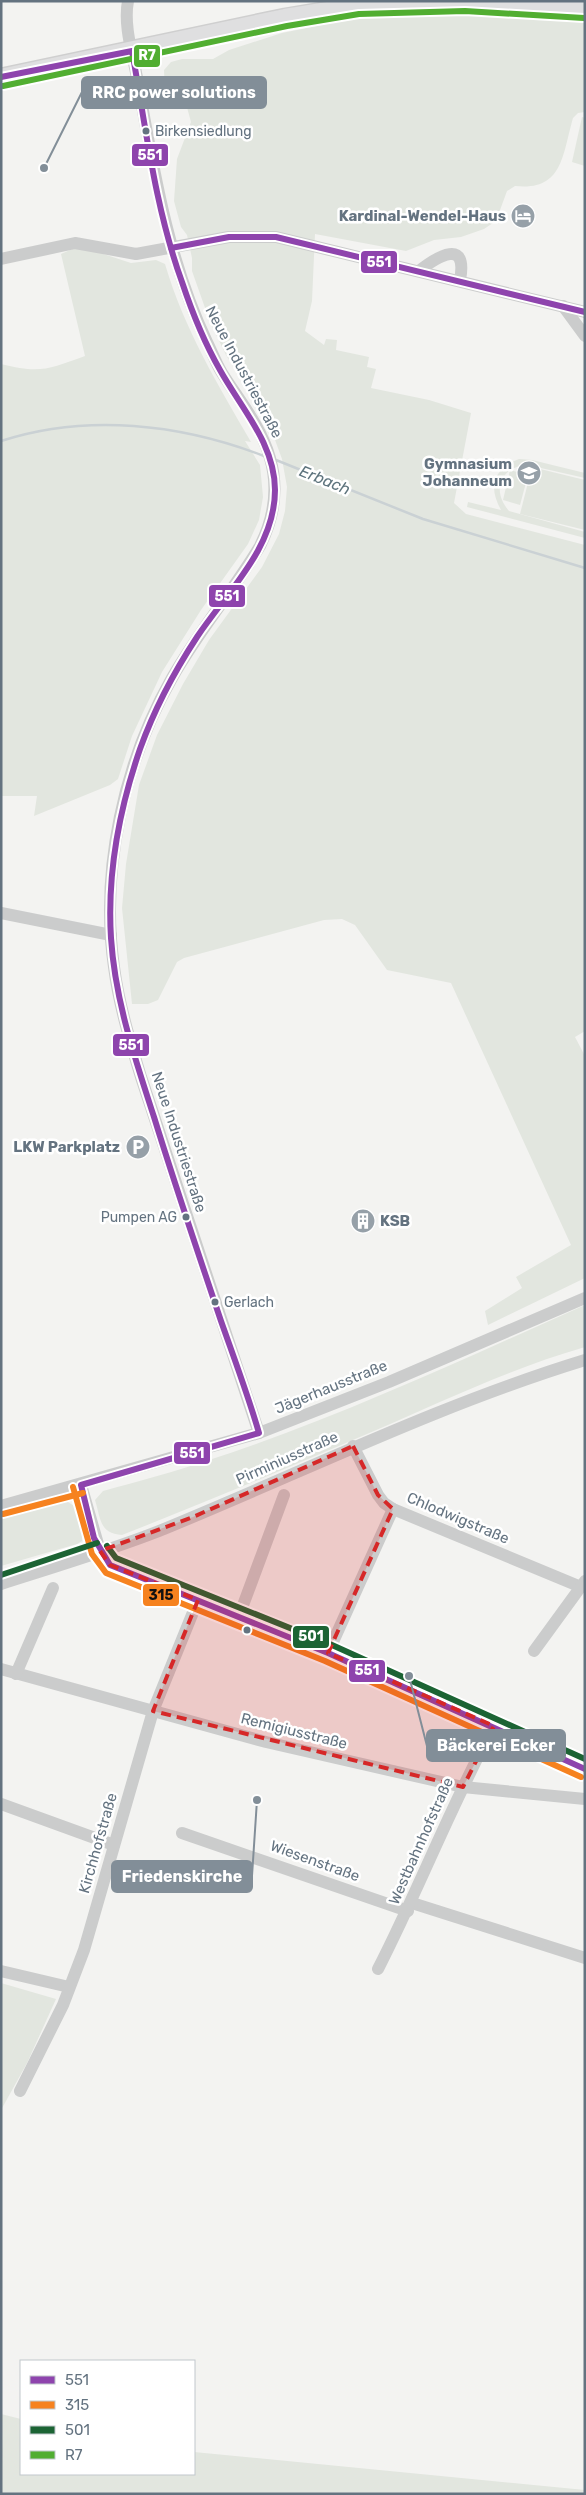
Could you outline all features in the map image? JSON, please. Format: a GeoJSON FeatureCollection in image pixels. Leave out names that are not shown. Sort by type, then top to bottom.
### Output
{"type":"FeatureCollection","features":[{"type":"Feature","properties":{"kind":"main road"},"geometry":{"type":"LineString","coordinates":[[1,77],[132,51],[294,15],[358,5],[431,1],[554,4],[585,9]]}},
{"type":"Feature","properties":{"kind":"street","name":"Neue Industriestraße"},"geometry":{"type":"LineString","coordinates":[[124,2],[161,209],[171,248],[191,309],[221,370],[252,418],[266,446],[272,469],[275,502],[268,531],[252,560],[197,637],[171,679],[153,715],[140,748],[128,784],[117,838],[110,910],[111,935],[120,1004],[141,1077],[259,1433]]}},
{"type":"Feature","properties":{"kind":"street"},"geometry":{"type":"LineString","coordinates":[[1,259],[75,243],[136,254],[229,237],[276,237],[460,280],[585,312]]}},
{"type":"Feature","properties":{"kind":"street"},"geometry":{"type":"LineString","coordinates":[[419,271],[448,253],[456,255],[460,260],[463,267],[460,280]]}},
{"type":"Feature","properties":{"kind":"street"},"geometry":{"type":"LineString","coordinates":[[563,306],[585,336]]}},
{"type":"Feature","properties":{"kind":"street"},"geometry":{"type":"LineString","coordinates":[[1,913],[111,935]]}},
{"type":"Feature","properties":{"kind":"street","name":"Jägerhausstraße"},"geometry":{"type":"LineString","coordinates":[[1,1506],[81,1485],[259,1433],[389,1382],[585,1298]]}},
{"type":"Feature","properties":{"kind":"street","name":"Pirminiusstraße"},"geometry":{"type":"LineString","coordinates":[[1,1584],[157,1532],[264,1488],[353,1446],[442,1410],[585,1360]]}},
{"type":"Feature","properties":{"kind":"street","name":"Chlodwigstraße"},"geometry":{"type":"LineString","coordinates":[[353,1446],[378,1495],[384,1503],[393,1509],[583,1584]]}},
{"type":"Feature","properties":{"kind":"street"},"geometry":{"type":"LineString","coordinates":[[81,1485],[100,1552],[110,1565],[328,1653],[494,1726],[585,1769]]}},
{"type":"Feature","properties":{"kind":"street"},"geometry":{"type":"LineString","coordinates":[[239,1616],[284,1495]]}},
{"type":"Feature","properties":{"kind":"street"},"geometry":{"type":"LineString","coordinates":[[328,1653],[393,1509]]}},
{"type":"Feature","properties":{"kind":"street"},"geometry":{"type":"LineString","coordinates":[[534,1652],[583,1584]]}},
{"type":"Feature","properties":{"kind":"street"},"geometry":{"type":"LineString","coordinates":[[16,1674],[53,1588]]}},
{"type":"Feature","properties":{"kind":"street","name":"Kirchhofstraße"},"geometry":{"type":"LineString","coordinates":[[20,2091],[63,2005],[84,1950],[153,1711],[198,1600]]}},
{"type":"Feature","properties":{"kind":"street","name":"Remigiusstraße"},"geometry":{"type":"LineString","coordinates":[[1,1669],[266,1742],[463,1787],[585,1799]]}},
{"type":"Feature","properties":{"kind":"street","name":"Westbahnhofstraße"},"geometry":{"type":"LineString","coordinates":[[378,1969],[410,1907],[463,1787],[494,1726]]}},
{"type":"Feature","properties":{"kind":"street"},"geometry":{"type":"LineString","coordinates":[[1,1804],[114,1845]]}},
{"type":"Feature","properties":{"kind":"street","name":"Wiesenstraße"},"geometry":{"type":"LineString","coordinates":[[182,1833],[410,1907],[585,1958]]}},
{"type":"Feature","properties":{"kind":"street"},"geometry":{"type":"LineString","coordinates":[[1,1972],[69,1988]]}},
{"type":"Feature","properties":{"kind":"highlighted area"},"geometry":{"type":"Polygon","coordinates":[[[353,1446],[378,1495],[393,1509],[328,1653],[494,1726],[463,1787],[153,1711],[198,1600],[110,1565],[100,1551],[193,1517],[353,1446]]]}},
{"type":"Feature","properties":{"kind":"shaded area"},"geometry":{"type":"Polygon","coordinates":[[[431,13],[514,16],[585,23],[585,112],[578,113],[573,118],[562,158],[552,177],[543,183],[531,186],[515,186],[507,191],[496,221],[484,229],[461,237],[434,240],[406,251],[315,234],[312,301],[305,331],[324,345],[326,339],[337,340],[336,350],[369,357],[367,367],[376,369],[371,388],[429,400],[471,413],[454,503],[466,514],[585,545],[585,1031],[575,1037],[585,1056],[585,1278],[488,1325],[485,1311],[522,1288],[516,1277],[571,1245],[451,983],[387,970],[355,925],[342,919],[324,920],[184,958],[177,962],[158,1000],[148,1004],[132,1004],[122,908],[126,864],[139,785],[157,735],[183,684],[209,640],[262,567],[279,534],[285,511],[287,487],[282,459],[271,429],[226,355],[210,322],[192,271],[192,258],[187,235],[181,227],[174,201],[177,159],[191,122],[185,100],[179,94],[165,93],[164,70],[171,62],[182,59],[213,59],[229,50],[282,33],[351,19],[431,13]]]}},
{"type":"Feature","properties":{"kind":"shaded area"},"geometry":{"type":"Polygon","coordinates":[[[582,117],[585,118],[585,166],[572,162],[582,117]]]}},
{"type":"Feature","properties":{"kind":"shaded area"},"geometry":{"type":"Polygon","coordinates":[[[79,246],[131,263],[156,260],[165,264],[192,334],[214,378],[251,442],[245,441],[260,465],[263,497],[259,520],[248,544],[201,610],[162,672],[132,736],[118,779],[110,785],[34,816],[37,796],[1,796],[1,364],[26,369],[44,369],[85,356],[61,254],[79,246]]]}},
{"type":"Feature","properties":{"kind":"shaded area"},"geometry":{"type":"Polygon","coordinates":[[[519,459],[532,460],[585,473],[585,478],[532,466],[521,465],[510,470],[500,485],[502,501],[509,511],[585,532],[585,538],[467,507],[468,502],[501,510],[495,494],[495,480],[503,468],[519,459]]]}},
{"type":"Feature","properties":{"kind":"shaded area"},"geometry":{"type":"Polygon","coordinates":[[[532,467],[585,480],[585,530],[520,514],[532,467]]]}},
{"type":"Feature","properties":{"kind":"shaded area"},"geometry":{"type":"Polygon","coordinates":[[[510,470],[528,475],[520,505],[503,500],[510,470]]]}},
{"type":"Feature","properties":{"kind":"shaded area"},"geometry":{"type":"Polygon","coordinates":[[[585,1305],[585,1347],[504,1375],[280,1471],[122,1535],[114,1534],[102,1524],[95,1500],[103,1491],[196,1464],[305,1426],[446,1367],[585,1305]]]}},
{"type":"Feature","properties":{"kind":"shaded area"},"geometry":{"type":"Polygon","coordinates":[[[59,1502],[68,1502],[74,1506],[82,1534],[82,1541],[1,1566],[1,1518],[59,1502]]]}},
{"type":"Feature","properties":{"kind":"shaded area"},"geometry":{"type":"Polygon","coordinates":[[[1,1983],[56,1999],[27,2063],[1,2110],[1,1983]]]}},
{"type":"Feature","properties":{"kind":"shaded area"},"geometry":{"type":"Polygon","coordinates":[[[1,2414],[20,2419],[20,2475],[195,2475],[195,2452],[585,2490],[585,2494],[1,2494],[1,2414]]]}},
{"type":"Feature","properties":{"kind":"waterway","name":"Erbach"},"geometry":{"type":"LineString","coordinates":[[1,441],[34,432],[67,427],[100,425],[134,426],[200,436],[264,456]]}},
{"type":"Feature","properties":{"kind":"waterway","name":"Erbach"},"geometry":{"type":"LineString","coordinates":[[276,460],[423,519],[585,568]]}},
{"type":"Feature","properties":{"kind":"transit line","name":"R7"},"geometry":{"type":"LineString","coordinates":[[3,86],[287,26],[359,14],[465,11],[584,18]]}},
{"type":"Feature","properties":{"kind":"transit line","name":"551"},"geometry":{"type":"LineString","coordinates":[[1,77],[132,51],[152,168],[173,254],[190,304],[209,349],[263,442],[269,457],[275,490],[273,511],[267,531],[258,550],[235,586],[189,650],[165,692],[140,749],[126,795],[116,842],[110,914],[113,961],[121,1007],[133,1051],[259,1433],[81,1485],[94,1538],[110,1565],[328,1653],[585,1769]]}},
{"type":"Feature","properties":{"kind":"transit line","name":"551"},"geometry":{"type":"LineString","coordinates":[[171,248],[229,237],[276,237],[585,312]]}},
{"type":"Feature","properties":{"kind":"transit line","name":"315"},"geometry":{"type":"LineString","coordinates":[[73,1487],[92,1554],[106,1573],[325,1661],[581,1777]]}},
{"type":"Feature","properties":{"kind":"transit line","name":"315"},"geometry":{"type":"LineString","coordinates":[[3,1514],[83,1493]]}},
{"type":"Feature","properties":{"kind":"transit line","name":"501"},"geometry":{"type":"LineString","coordinates":[[1,1575],[97,1543]]}},
{"type":"Feature","properties":{"kind":"transit line","name":"501"},"geometry":{"type":"LineString","coordinates":[[107,1546],[116,1558],[332,1645],[585,1759]]}},
{"type":"Feature","properties":{"kind":"place","name":"Birkensiedlung"},"geometry":{"type":"Point","coordinates":[146,131]}},
{"type":"Feature","properties":{"kind":"place","name":"RRC power solutions"},"geometry":{"type":"Point","coordinates":[44,168]}},
{"type":"Feature","properties":{"kind":"place","name":"Kardinal-Wendel-Haus"},"geometry":{"type":"Point","coordinates":[523,216]}},
{"type":"Feature","properties":{"kind":"place","name":"Gymnasium Johanneum"},"geometry":{"type":"Point","coordinates":[529,473]}},
{"type":"Feature","properties":{"kind":"place","name":"LKW Parkplatz"},"geometry":{"type":"Point","coordinates":[138,1147]}},
{"type":"Feature","properties":{"kind":"place","name":"Pumpen AG"},"geometry":{"type":"Point","coordinates":[186,1217]}},
{"type":"Feature","properties":{"kind":"place","name":"KSB"},"geometry":{"type":"Point","coordinates":[363,1221]}},
{"type":"Feature","properties":{"kind":"place","name":"Gerlach"},"geometry":{"type":"Point","coordinates":[215,1302]}},
{"type":"Feature","properties":{"kind":"place","name":"Bäckerei Ecker"},"geometry":{"type":"Point","coordinates":[409,1676]}},
{"type":"Feature","properties":{"kind":"place","name":"Friedenskirche"},"geometry":{"type":"Point","coordinates":[257,1800]}}]}
